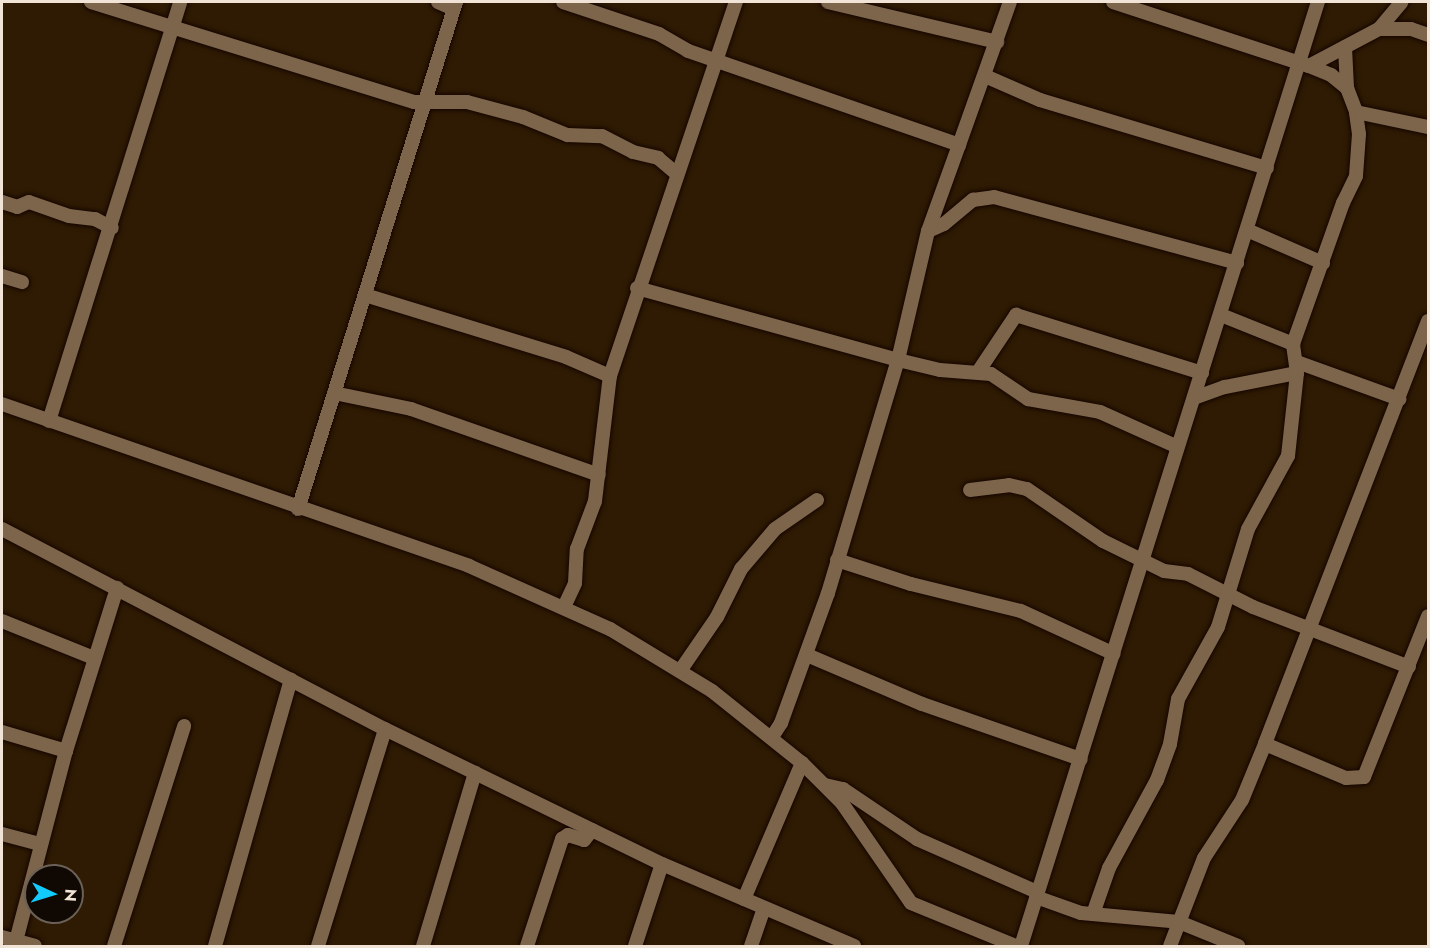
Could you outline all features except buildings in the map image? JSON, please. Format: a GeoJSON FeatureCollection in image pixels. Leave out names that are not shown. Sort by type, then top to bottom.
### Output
{"type":"FeatureCollection","features":[{"type":"Feature","properties":{"kind":"street"},"geometry":{"type":"LineString","coordinates":[[91,2],[343,83],[425,104],[467,102],[523,117],[567,135],[602,136],[633,152],[658,158],[677,174]]}},
{"type":"Feature","properties":{"kind":"street"},"geometry":{"type":"LineString","coordinates":[[50,421],[112,228],[180,2]]}},
{"type":"Feature","properties":{"kind":"street"},"geometry":{"type":"LineString","coordinates":[[298,509],[455,5],[438,2]]}},
{"type":"Feature","properties":{"kind":"street"},"geometry":{"type":"LineString","coordinates":[[563,2],[651,31],[680,48],[959,145]]}},
{"type":"Feature","properties":{"kind":"street"},"geometry":{"type":"LineString","coordinates":[[564,607],[574,583],[577,549],[595,501],[610,376],[737,2]]}},
{"type":"Feature","properties":{"kind":"street"},"geometry":{"type":"LineString","coordinates":[[828,2],[997,42]]}},
{"type":"Feature","properties":{"kind":"street"},"geometry":{"type":"LineString","coordinates":[[772,737],[781,723],[807,655],[898,360],[928,231],[1010,2]]}},
{"type":"Feature","properties":{"kind":"street"},"geometry":{"type":"LineString","coordinates":[[1113,2],[1304,65],[1331,75],[1347,88]]}},
{"type":"Feature","properties":{"kind":"street"},"geometry":{"type":"LineString","coordinates":[[1021,946],[1247,230],[1304,65],[1318,2]]}},
{"type":"Feature","properties":{"kind":"street"},"geometry":{"type":"LineString","coordinates":[[1304,65],[1379,29],[1401,2]]}},
{"type":"Feature","properties":{"kind":"street"},"geometry":{"type":"LineString","coordinates":[[1401,2],[1411,29]]}},
{"type":"Feature","properties":{"kind":"street"},"geometry":{"type":"LineString","coordinates":[[1379,29],[1411,29],[1428,35]]}},
{"type":"Feature","properties":{"kind":"street"},"geometry":{"type":"LineString","coordinates":[[1093,914],[1109,868],[1157,780],[1170,744],[1178,699],[1218,627],[1248,529],[1288,456],[1297,367],[1293,345],[1356,176],[1359,134],[1356,112],[1347,88],[1345,47]]}},
{"type":"Feature","properties":{"kind":"street"},"geometry":{"type":"LineString","coordinates":[[985,76],[1050,103],[1267,168]]}},
{"type":"Feature","properties":{"kind":"street"},"geometry":{"type":"LineString","coordinates":[[1356,112],[1428,128]]}},
{"type":"Feature","properties":{"kind":"street"},"geometry":{"type":"LineString","coordinates":[[928,231],[944,224],[973,200],[994,197],[1237,263]]}},
{"type":"Feature","properties":{"kind":"street"},"geometry":{"type":"LineString","coordinates":[[2,202],[17,207],[29,202],[69,216],[95,219],[112,228]]}},
{"type":"Feature","properties":{"kind":"street"},"geometry":{"type":"LineString","coordinates":[[1247,230],[1323,263]]}},
{"type":"Feature","properties":{"kind":"street"},"geometry":{"type":"LineString","coordinates":[[2,276],[22,282]]}},
{"type":"Feature","properties":{"kind":"street"},"geometry":{"type":"LineString","coordinates":[[638,288],[898,360],[940,370],[978,372],[998,376],[1038,403],[1100,411],[1178,447]]}},
{"type":"Feature","properties":{"kind":"street"},"geometry":{"type":"LineString","coordinates":[[365,295],[566,357],[610,376]]}},
{"type":"Feature","properties":{"kind":"street"},"geometry":{"type":"LineString","coordinates":[[978,372],[1016,315],[1202,373]]}},
{"type":"Feature","properties":{"kind":"street"},"geometry":{"type":"LineString","coordinates":[[1221,315],[1293,345]]}},
{"type":"Feature","properties":{"kind":"street"},"geometry":{"type":"LineString","coordinates":[[1170,946],[1204,858],[1242,800],[1311,629],[1428,321]]}},
{"type":"Feature","properties":{"kind":"street"},"geometry":{"type":"LineString","coordinates":[[1194,398],[1224,387],[1297,367],[1399,399]]}},
{"type":"Feature","properties":{"kind":"street"},"geometry":{"type":"LineString","coordinates":[[334,393],[411,409],[599,475]]}},
{"type":"Feature","properties":{"kind":"street"},"geometry":{"type":"LineString","coordinates":[[2,404],[298,509],[469,566],[564,607],[680,671],[772,737],[825,785],[911,903],[1016,946]]}},
{"type":"Feature","properties":{"kind":"street"},"geometry":{"type":"LineString","coordinates":[[970,490],[1008,485],[1027,489],[1103,542],[1143,559],[1164,571],[1188,574],[1228,595],[1409,668]]}},
{"type":"Feature","properties":{"kind":"street"},"geometry":{"type":"LineString","coordinates":[[680,671],[717,617],[741,569],[775,529],[817,500]]}},
{"type":"Feature","properties":{"kind":"street"},"geometry":{"type":"LineString","coordinates":[[2,529],[385,729],[662,864],[851,946]]}},
{"type":"Feature","properties":{"kind":"street"},"geometry":{"type":"LineString","coordinates":[[837,560],[911,584],[1021,611],[1114,654]]}},
{"type":"Feature","properties":{"kind":"street"},"geometry":{"type":"LineString","coordinates":[[16,941],[66,751],[117,588]]}},
{"type":"Feature","properties":{"kind":"street"},"geometry":{"type":"LineString","coordinates":[[1265,744],[1346,778],[1364,777],[1428,616]]}},
{"type":"Feature","properties":{"kind":"street"},"geometry":{"type":"LineString","coordinates":[[2,621],[94,658]]}},
{"type":"Feature","properties":{"kind":"street"},"geometry":{"type":"LineString","coordinates":[[807,655],[922,704],[1081,759]]}},
{"type":"Feature","properties":{"kind":"street"},"geometry":{"type":"LineString","coordinates":[[215,946],[291,680]]}},
{"type":"Feature","properties":{"kind":"street"},"geometry":{"type":"LineString","coordinates":[[114,946],[184,726]]}},
{"type":"Feature","properties":{"kind":"street"},"geometry":{"type":"LineString","coordinates":[[318,946],[385,729]]}},
{"type":"Feature","properties":{"kind":"street"},"geometry":{"type":"LineString","coordinates":[[2,732],[66,751]]}},
{"type":"Feature","properties":{"kind":"street"},"geometry":{"type":"LineString","coordinates":[[744,899],[802,763]]}},
{"type":"Feature","properties":{"kind":"street"},"geometry":{"type":"LineString","coordinates":[[423,946],[475,773]]}},
{"type":"Feature","properties":{"kind":"street"},"geometry":{"type":"LineString","coordinates":[[825,785],[843,789],[917,839],[1072,911],[1179,922],[1238,946]]}},
{"type":"Feature","properties":{"kind":"street"},"geometry":{"type":"LineString","coordinates":[[527,946],[562,839],[568,835],[584,840],[592,830]]}},
{"type":"Feature","properties":{"kind":"street"},"geometry":{"type":"LineString","coordinates":[[2,834],[40,844]]}},
{"type":"Feature","properties":{"kind":"street"},"geometry":{"type":"LineString","coordinates":[[635,946],[662,864]]}},
{"type":"Feature","properties":{"kind":"street"},"geometry":{"type":"LineString","coordinates":[[751,946],[764,908]]}},
{"type":"Feature","properties":{"kind":"street"},"geometry":{"type":"LineString","coordinates":[[2,937],[35,946]]}}]}
